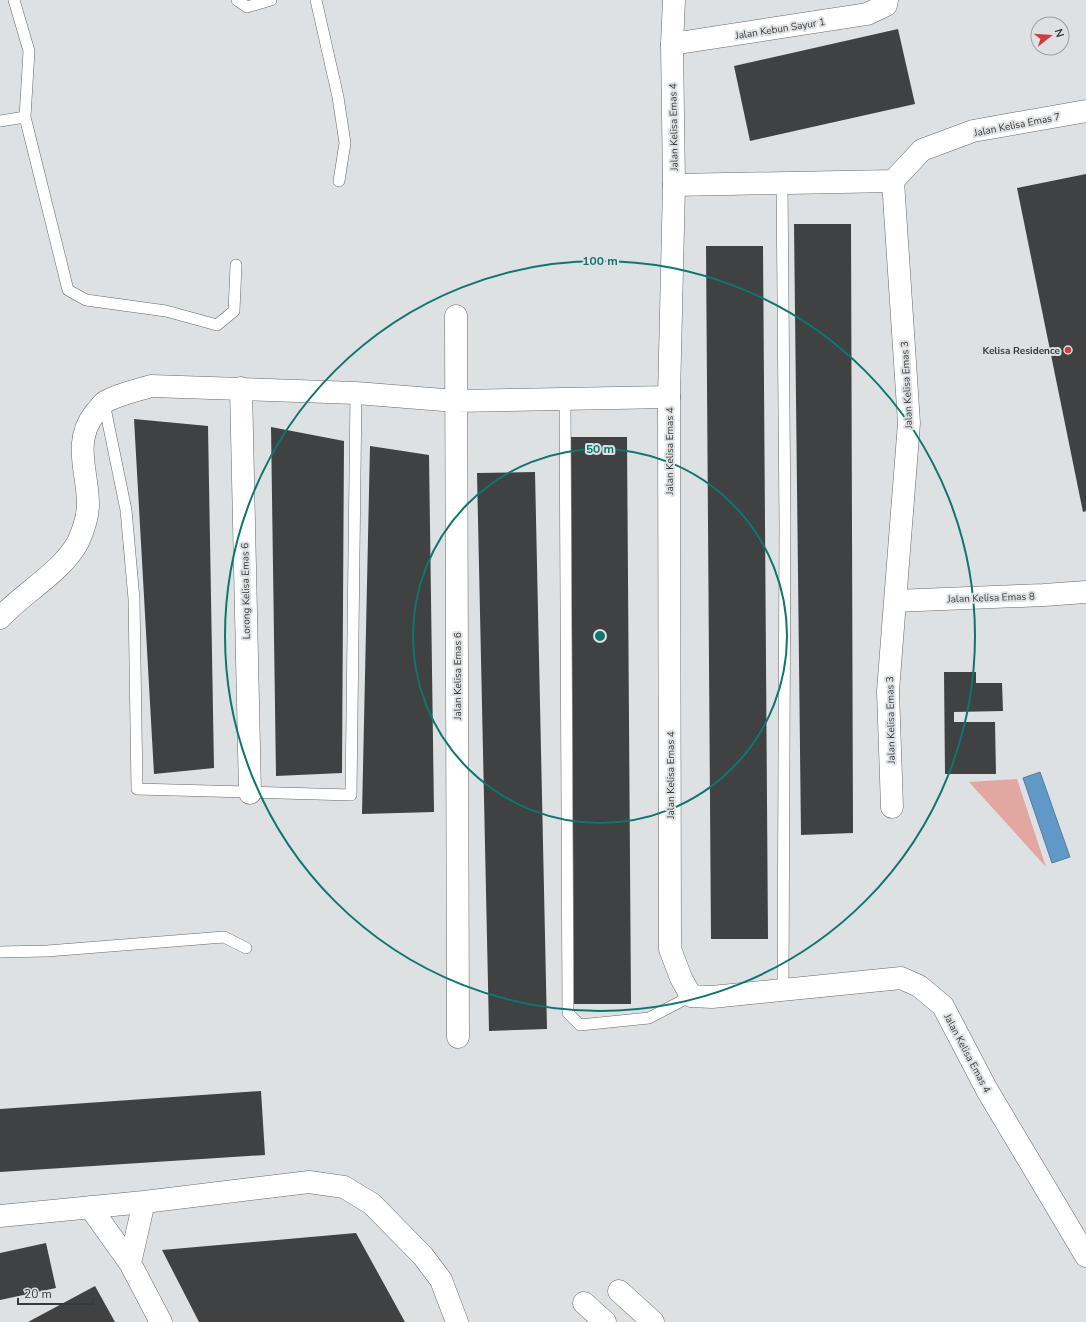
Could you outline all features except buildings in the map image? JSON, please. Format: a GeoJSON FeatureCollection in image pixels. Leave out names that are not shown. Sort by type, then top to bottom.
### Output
{"type":"FeatureCollection","features":[{"type":"Feature","properties":{"kind":"street","name":"Jalan Kelisa Emas 4"},"geometry":{"type":"LineString","coordinates":[[674,0],[672,44],[674,185],[670,397],[670,949],[681,978],[691,996],[712,997],[901,978],[919,986],[943,1006],[987,1090],[1086,1256]]}},
{"type":"Feature","properties":{"kind":"street","name":"Jalan Kebun Sayur 1"},"geometry":{"type":"LineString","coordinates":[[672,44],[867,14],[888,2]]}},
{"type":"Feature","properties":{"kind":"street","name":"Jalan Kelisa Emas 7"},"geometry":{"type":"LineString","coordinates":[[893,181],[922,150],[973,131],[1086,111]]}},
{"type":"Feature","properties":{"kind":"street"},"geometry":{"type":"LineString","coordinates":[[674,185],[893,181]]}},
{"type":"Feature","properties":{"kind":"street","name":"Jalan Kelisa Emas 3"},"geometry":{"type":"LineString","coordinates":[[892,807],[888,691],[909,423],[893,181]]}},
{"type":"Feature","properties":{"kind":"street","name":"Jalan Kelisa Emas 6"},"geometry":{"type":"LineString","coordinates":[[456,316],[458,1037]]}},
{"type":"Feature","properties":{"kind":"street"},"geometry":{"type":"LineString","coordinates":[[0,618],[67,558],[77,543],[85,524],[88,504],[83,457],[84,436],[88,422],[104,403],[119,395],[151,386],[356,393],[456,402],[670,397]]}},
{"type":"Feature","properties":{"kind":"street","name":"Lorong Kelisa Emas 6"},"geometry":{"type":"LineString","coordinates":[[241,388],[250,793]]}},
{"type":"Feature","properties":{"kind":"street","name":"Jalan Kelisa Emas 8"},"geometry":{"type":"LineString","coordinates":[[895,601],[1086,592]]}},
{"type":"Feature","properties":{"kind":"street"},"geometry":{"type":"LineString","coordinates":[[0,1216],[144,1202],[309,1182],[344,1187],[372,1204],[423,1256],[441,1280],[457,1322]]}},
{"type":"Feature","properties":{"kind":"street"},"geometry":{"type":"LineString","coordinates":[[130,1263],[144,1202]]}},
{"type":"Feature","properties":{"kind":"street"},"geometry":{"type":"LineString","coordinates":[[90,1207],[130,1263],[161,1322]]}},
{"type":"Feature","properties":{"kind":"street"},"geometry":{"type":"LineString","coordinates":[[619,1291],[653,1322]]}},
{"type":"Feature","properties":{"kind":"street"},"geometry":{"type":"LineString","coordinates":[[584,1303],[605,1322]]}},
{"type":"Feature","properties":{"kind":"lane"},"geometry":{"type":"LineString","coordinates":[[14,0],[29,51],[25,117],[68,290],[86,300],[166,311],[217,325],[234,311],[236,265]]}},
{"type":"Feature","properties":{"kind":"lane"},"geometry":{"type":"LineString","coordinates":[[237,0],[247,7],[271,0]]}},
{"type":"Feature","properties":{"kind":"lane"},"geometry":{"type":"LineString","coordinates":[[316,0],[338,98],[345,143],[338,181]]}},
{"type":"Feature","properties":{"kind":"lane"},"geometry":{"type":"LineString","coordinates":[[0,121],[25,117]]}},
{"type":"Feature","properties":{"kind":"lane"},"geometry":{"type":"LineString","coordinates":[[782,183],[785,515],[783,990]]}},
{"type":"Feature","properties":{"kind":"lane"},"geometry":{"type":"LineString","coordinates":[[104,403],[126,510],[134,600],[137,789],[351,795],[356,393]]}},
{"type":"Feature","properties":{"kind":"lane"},"geometry":{"type":"LineString","coordinates":[[565,399],[568,1013],[580,1025],[649,1018],[691,996]]}},
{"type":"Feature","properties":{"kind":"lane"},"geometry":{"type":"LineString","coordinates":[[0,952],[47,951],[224,936],[246,948]]}},
{"type":"Feature","properties":{"kind":"shaded area"},"geometry":{"type":"Polygon","coordinates":[[[1017,779],[1046,867],[969,782],[1017,779]]]}},
{"type":"Feature","properties":{"kind":"water"},"geometry":{"type":"Polygon","coordinates":[[[1040,772],[1070,857],[1052,863],[1023,778],[1040,772]]]}},
{"type":"Feature","properties":{"kind":"place","name":"Kelisa Residence"},"geometry":{"type":"Point","coordinates":[1068,350]}}]}
